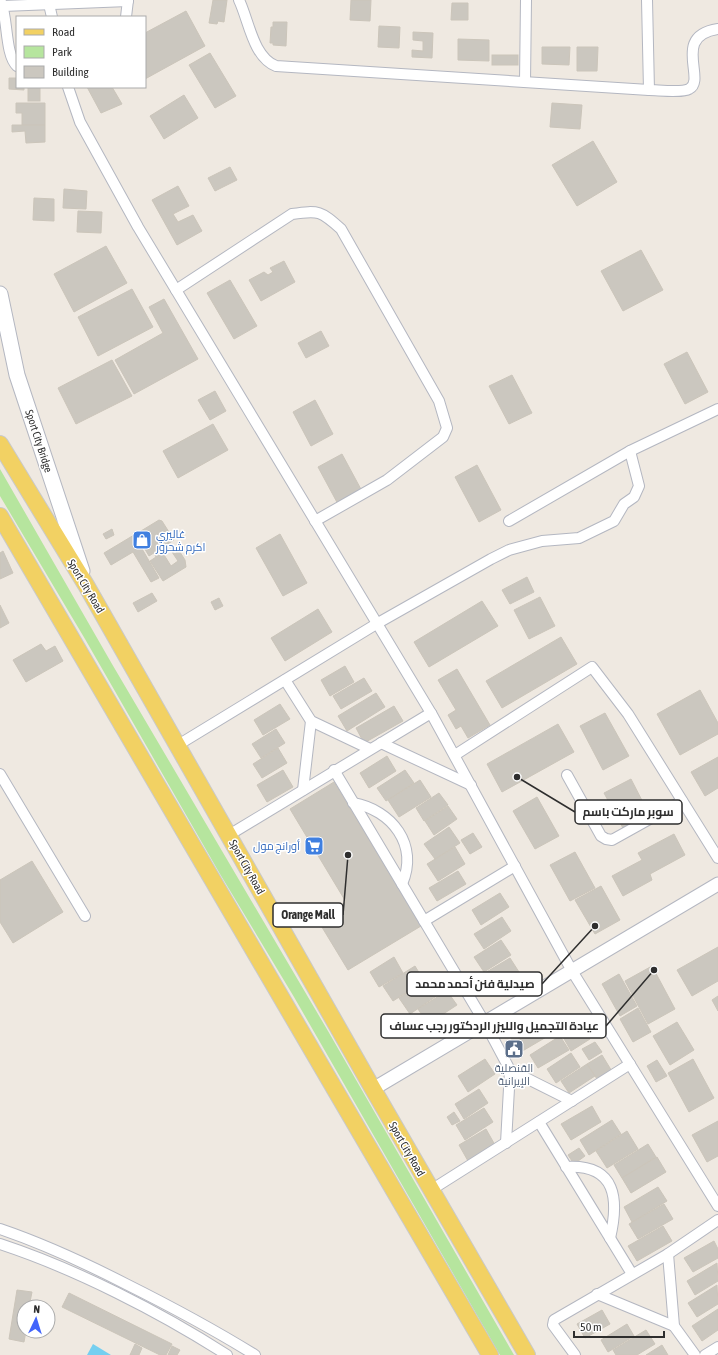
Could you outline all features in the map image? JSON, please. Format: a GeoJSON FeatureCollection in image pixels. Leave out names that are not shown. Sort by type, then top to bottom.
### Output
{"type":"FeatureCollection","features":[{"type":"Feature","properties":{"kind":"main road","name":"Sport City Bridge"},"geometry":{"type":"LineString","coordinates":[[0,294],[17,374],[86,585]]}},
{"type":"Feature","properties":{"kind":"main road","name":"Sport City Road"},"geometry":{"type":"LineString","coordinates":[[0,444],[86,585],[372,1089],[527,1355]]}},
{"type":"Feature","properties":{"kind":"main road"},"geometry":{"type":"LineString","coordinates":[[0,516],[490,1355]]}},
{"type":"Feature","properties":{"kind":"street"},"geometry":{"type":"LineString","coordinates":[[239,0],[261,56],[276,66],[649,90],[685,91],[691,88],[695,82],[692,54],[695,40],[706,32],[718,29]]}},
{"type":"Feature","properties":{"kind":"street"},"geometry":{"type":"LineString","coordinates":[[524,82],[526,0]]}},
{"type":"Feature","properties":{"kind":"street"},"geometry":{"type":"LineString","coordinates":[[647,0],[649,90]]}},
{"type":"Feature","properties":{"kind":"street"},"geometry":{"type":"LineString","coordinates":[[16,64],[11,56],[2,3],[128,1],[126,16]]}},
{"type":"Feature","properties":{"kind":"street"},"geometry":{"type":"LineString","coordinates":[[48,2],[52,16]]}},
{"type":"Feature","properties":{"kind":"street"},"geometry":{"type":"LineString","coordinates":[[68,88],[75,110],[89,139],[176,290],[431,713],[572,971],[630,1064],[714,1193],[718,1206]]}},
{"type":"Feature","properties":{"kind":"street"},"geometry":{"type":"LineString","coordinates":[[176,290],[292,214],[308,211],[324,214],[341,229],[439,401],[447,428],[443,437],[387,480],[315,521]]}},
{"type":"Feature","properties":{"kind":"street"},"geometry":{"type":"LineString","coordinates":[[509,520],[630,451],[718,409]]}},
{"type":"Feature","properties":{"kind":"street"},"geometry":{"type":"LineString","coordinates":[[178,745],[378,623],[508,550],[542,541],[579,538],[614,521],[624,504],[634,497],[639,486],[630,451]]}},
{"type":"Feature","properties":{"kind":"street"},"geometry":{"type":"LineString","coordinates":[[455,755],[592,667],[628,714],[718,858]]}},
{"type":"Feature","properties":{"kind":"street"},"geometry":{"type":"LineString","coordinates":[[285,680],[310,721],[370,749]]}},
{"type":"Feature","properties":{"kind":"street"},"geometry":{"type":"LineString","coordinates":[[229,835],[334,770],[431,713]]}},
{"type":"Feature","properties":{"kind":"street"},"geometry":{"type":"LineString","coordinates":[[303,790],[310,721]]}},
{"type":"Feature","properties":{"kind":"street"},"geometry":{"type":"LineString","coordinates":[[382,742],[471,785]]}},
{"type":"Feature","properties":{"kind":"street"},"geometry":{"type":"LineString","coordinates":[[334,770],[485,1023],[510,1070],[506,1143]]}},
{"type":"Feature","properties":{"kind":"street"},"geometry":{"type":"LineString","coordinates":[[0,774],[85,916]]}},
{"type":"Feature","properties":{"kind":"street"},"geometry":{"type":"LineString","coordinates":[[567,775],[601,836],[606,840],[612,840],[682,801]]}},
{"type":"Feature","properties":{"kind":"street"},"geometry":{"type":"LineString","coordinates":[[354,803],[376,810],[386,816],[396,827],[405,845],[406,875],[402,884]]}},
{"type":"Feature","properties":{"kind":"street"},"geometry":{"type":"LineString","coordinates":[[424,921],[515,866]]}},
{"type":"Feature","properties":{"kind":"street"},"geometry":{"type":"LineString","coordinates":[[372,1089],[718,884]]}},
{"type":"Feature","properties":{"kind":"street"},"geometry":{"type":"LineString","coordinates":[[431,1190],[630,1064]]}},
{"type":"Feature","properties":{"kind":"street"},"geometry":{"type":"LineString","coordinates":[[510,1070],[572,1102]]}},
{"type":"Feature","properties":{"kind":"street"},"geometry":{"type":"LineString","coordinates":[[539,1122],[632,1274]]}},
{"type":"Feature","properties":{"kind":"street"},"geometry":{"type":"LineString","coordinates":[[566,1167],[578,1166],[594,1171],[605,1178],[612,1190],[616,1212],[610,1238]]}},
{"type":"Feature","properties":{"kind":"street"},"geometry":{"type":"LineString","coordinates":[[575,1355],[553,1325],[554,1320],[668,1254],[718,1220]]}},
{"type":"Feature","properties":{"kind":"street"},"geometry":{"type":"LineString","coordinates":[[0,1229],[55,1250],[96,1269],[179,1311],[255,1355]]}},
{"type":"Feature","properties":{"kind":"street"},"geometry":{"type":"LineString","coordinates":[[0,1244],[53,1265],[120,1296],[181,1327],[227,1355]]}},
{"type":"Feature","properties":{"kind":"street"},"geometry":{"type":"LineString","coordinates":[[668,1254],[674,1326],[695,1355]]}},
{"type":"Feature","properties":{"kind":"street"},"geometry":{"type":"LineString","coordinates":[[597,1294],[674,1326]]}},
{"type":"Feature","properties":{"kind":"street"},"geometry":{"type":"LineString","coordinates":[[705,1355],[718,1347]]}},
{"type":"Feature","properties":{"kind":"green space"},"geometry":{"type":"Polygon","coordinates":[[[0,469],[112,664],[328,1031],[514,1355],[500,1355],[294,997],[220,874],[85,639],[0,496],[0,469]]]}},
{"type":"Feature","properties":{"kind":"water"},"geometry":{"type":"Polygon","coordinates":[[[93,1344],[111,1355],[87,1355],[93,1344]]]}},
{"type":"Feature","properties":{"kind":"building"},"geometry":{"type":"Polygon","coordinates":[[[213,0],[227,0],[224,22],[218,21],[217,24],[209,23],[213,0]]]}},
{"type":"Feature","properties":{"kind":"building"},"geometry":{"type":"Polygon","coordinates":[[[351,0],[371,0],[370,21],[350,20],[351,0]]]}},
{"type":"Feature","properties":{"kind":"building"},"geometry":{"type":"Polygon","coordinates":[[[452,3],[468,3],[468,20],[451,20],[452,3]]]}},
{"type":"Feature","properties":{"kind":"building"},"geometry":{"type":"Polygon","coordinates":[[[186,11],[205,46],[146,78],[146,32],[186,11]]]}},
{"type":"Feature","properties":{"kind":"building"},"geometry":{"type":"Polygon","coordinates":[[[273,22],[287,22],[286,46],[273,45],[273,43],[270,43],[271,27],[273,27],[273,22]]]}},
{"type":"Feature","properties":{"kind":"building"},"geometry":{"type":"Polygon","coordinates":[[[379,26],[400,27],[399,48],[378,47],[379,26]]]}},
{"type":"Feature","properties":{"kind":"building"},"geometry":{"type":"Polygon","coordinates":[[[413,32],[433,33],[432,58],[412,57],[412,50],[423,51],[423,41],[413,40],[413,32]]]}},
{"type":"Feature","properties":{"kind":"building"},"geometry":{"type":"Polygon","coordinates":[[[458,39],[489,40],[489,61],[458,60],[458,39]]]}},
{"type":"Feature","properties":{"kind":"building"},"geometry":{"type":"Polygon","coordinates":[[[542,47],[570,47],[569,65],[542,64],[542,47]]]}},
{"type":"Feature","properties":{"kind":"building"},"geometry":{"type":"Polygon","coordinates":[[[577,47],[598,47],[597,71],[577,71],[577,47]]]}},
{"type":"Feature","properties":{"kind":"building"},"geometry":{"type":"Polygon","coordinates":[[[210,53],[236,96],[215,108],[189,65],[210,53]]]}},
{"type":"Feature","properties":{"kind":"building"},"geometry":{"type":"Polygon","coordinates":[[[492,55],[518,55],[518,65],[492,65],[492,55]]]}},
{"type":"Feature","properties":{"kind":"building"},"geometry":{"type":"Polygon","coordinates":[[[9,78],[16,78],[16,88],[24,88],[24,90],[9,89],[9,78]]]}},
{"type":"Feature","properties":{"kind":"building"},"geometry":{"type":"Polygon","coordinates":[[[28,88],[40,88],[40,101],[28,101],[28,88]]]}},
{"type":"Feature","properties":{"kind":"building"},"geometry":{"type":"Polygon","coordinates":[[[88,88],[113,88],[122,104],[101,113],[88,88]]]}},
{"type":"Feature","properties":{"kind":"building"},"geometry":{"type":"Polygon","coordinates":[[[184,95],[198,118],[164,139],[150,116],[184,95]]]}},
{"type":"Feature","properties":{"kind":"building"},"geometry":{"type":"Polygon","coordinates":[[[16,103],[45,103],[45,125],[22,125],[22,113],[16,113],[16,103]]]}},
{"type":"Feature","properties":{"kind":"building"},"geometry":{"type":"Polygon","coordinates":[[[552,103],[582,105],[580,129],[550,127],[552,103]]]}},
{"type":"Feature","properties":{"kind":"building"},"geometry":{"type":"Polygon","coordinates":[[[12,125],[45,125],[45,142],[26,143],[25,131],[12,132],[12,125]]]}},
{"type":"Feature","properties":{"kind":"building"},"geometry":{"type":"Polygon","coordinates":[[[593,141],[617,182],[577,206],[552,165],[593,141]]]}},
{"type":"Feature","properties":{"kind":"building"},"geometry":{"type":"Polygon","coordinates":[[[230,167],[237,180],[215,191],[208,178],[230,167]]]}},
{"type":"Feature","properties":{"kind":"building"},"geometry":{"type":"Polygon","coordinates":[[[178,186],[189,206],[173,214],[178,222],[193,215],[202,231],[177,245],[152,200],[178,186]]]}},
{"type":"Feature","properties":{"kind":"building"},"geometry":{"type":"Polygon","coordinates":[[[64,189],[87,191],[86,209],[63,208],[64,189]]]}},
{"type":"Feature","properties":{"kind":"building"},"geometry":{"type":"Polygon","coordinates":[[[34,198],[54,199],[54,221],[33,220],[34,198]]]}},
{"type":"Feature","properties":{"kind":"building"},"geometry":{"type":"Polygon","coordinates":[[[78,211],[102,212],[101,233],[77,232],[78,211]]]}},
{"type":"Feature","properties":{"kind":"building"},"geometry":{"type":"Polygon","coordinates":[[[106,246],[127,283],[74,312],[54,274],[106,246]]]}},
{"type":"Feature","properties":{"kind":"building"},"geometry":{"type":"Polygon","coordinates":[[[641,250],[663,290],[623,311],[601,271],[641,250]]]}},
{"type":"Feature","properties":{"kind":"building"},"geometry":{"type":"Polygon","coordinates":[[[284,261],[295,282],[261,301],[249,280],[264,272],[268,275],[273,272],[270,268],[284,261]]]}},
{"type":"Feature","properties":{"kind":"building"},"geometry":{"type":"Polygon","coordinates":[[[230,280],[257,326],[234,339],[207,293],[230,280]]]}},
{"type":"Feature","properties":{"kind":"building"},"geometry":{"type":"Polygon","coordinates":[[[132,289],[153,327],[98,356],[78,317],[132,289]]]}},
{"type":"Feature","properties":{"kind":"building"},"geometry":{"type":"Polygon","coordinates":[[[164,299],[198,359],[134,394],[115,360],[163,333],[149,307],[164,299]]]}},
{"type":"Feature","properties":{"kind":"building"},"geometry":{"type":"Polygon","coordinates":[[[321,331],[329,346],[306,358],[298,343],[321,331]]]}},
{"type":"Feature","properties":{"kind":"building"},"geometry":{"type":"Polygon","coordinates":[[[687,352],[708,392],[685,404],[664,364],[687,352]]]}},
{"type":"Feature","properties":{"kind":"building"},"geometry":{"type":"Polygon","coordinates":[[[112,360],[132,396],[76,424],[58,388],[112,360]]]}},
{"type":"Feature","properties":{"kind":"building"},"geometry":{"type":"Polygon","coordinates":[[[512,375],[532,413],[509,424],[489,386],[512,375]]]}},
{"type":"Feature","properties":{"kind":"building"},"geometry":{"type":"Polygon","coordinates":[[[215,391],[226,411],[210,420],[198,400],[215,391]]]}},
{"type":"Feature","properties":{"kind":"building"},"geometry":{"type":"Polygon","coordinates":[[[315,400],[333,434],[311,446],[293,412],[315,400]]]}},
{"type":"Feature","properties":{"kind":"building"},"geometry":{"type":"Polygon","coordinates":[[[213,424],[228,450],[178,478],[163,451],[213,424]]]}},
{"type":"Feature","properties":{"kind":"building"},"geometry":{"type":"Polygon","coordinates":[[[342,454],[363,493],[339,506],[318,467],[342,454]]]}},
{"type":"Feature","properties":{"kind":"building"},"geometry":{"type":"Polygon","coordinates":[[[477,465],[501,510],[479,522],[455,477],[477,465]]]}},
{"type":"Feature","properties":{"kind":"building"},"geometry":{"type":"Polygon","coordinates":[[[159,520],[162,521],[174,540],[149,556],[136,534],[159,520]]]}},
{"type":"Feature","properties":{"kind":"building"},"geometry":{"type":"Polygon","coordinates":[[[112,529],[114,535],[106,539],[103,534],[112,529]]]}},
{"type":"Feature","properties":{"kind":"building"},"geometry":{"type":"Polygon","coordinates":[[[280,534],[307,583],[283,596],[256,548],[280,534]]]}},
{"type":"Feature","properties":{"kind":"building"},"geometry":{"type":"Polygon","coordinates":[[[134,535],[159,578],[151,582],[133,552],[111,565],[104,553],[134,535]]]}},
{"type":"Feature","properties":{"kind":"building"},"geometry":{"type":"Polygon","coordinates":[[[178,549],[185,560],[186,567],[163,581],[150,561],[156,557],[155,555],[161,550],[171,566],[178,561],[172,552],[178,549]]]}},
{"type":"Feature","properties":{"kind":"building"},"geometry":{"type":"Polygon","coordinates":[[[3,551],[13,573],[0,579],[0,553],[3,551]]]}},
{"type":"Feature","properties":{"kind":"building"},"geometry":{"type":"Polygon","coordinates":[[[527,577],[534,592],[510,604],[502,590],[527,577]]]}},
{"type":"Feature","properties":{"kind":"building"},"geometry":{"type":"Polygon","coordinates":[[[152,593],[157,601],[138,612],[133,603],[152,593]]]}},
{"type":"Feature","properties":{"kind":"building"},"geometry":{"type":"Polygon","coordinates":[[[540,597],[555,626],[529,639],[514,610],[540,597]]]}},
{"type":"Feature","properties":{"kind":"building"},"geometry":{"type":"Polygon","coordinates":[[[219,598],[223,606],[215,610],[211,602],[219,598]]]}},
{"type":"Feature","properties":{"kind":"building"},"geometry":{"type":"Polygon","coordinates":[[[482,601],[498,626],[429,667],[414,642],[482,601]]]}},
{"type":"Feature","properties":{"kind":"building"},"geometry":{"type":"Polygon","coordinates":[[[0,605],[9,623],[0,628],[0,605]]]}},
{"type":"Feature","properties":{"kind":"building"},"geometry":{"type":"Polygon","coordinates":[[[318,609],[332,632],[285,661],[271,638],[318,609]]]}},
{"type":"Feature","properties":{"kind":"building"},"geometry":{"type":"Polygon","coordinates":[[[561,637],[577,664],[502,708],[486,681],[561,637]]]}},
{"type":"Feature","properties":{"kind":"building"},"geometry":{"type":"Polygon","coordinates":[[[41,644],[46,651],[55,646],[63,661],[26,682],[13,660],[41,644]]]}},
{"type":"Feature","properties":{"kind":"building"},"geometry":{"type":"Polygon","coordinates":[[[345,666],[354,682],[330,696],[321,680],[345,666]]]}},
{"type":"Feature","properties":{"kind":"building"},"geometry":{"type":"Polygon","coordinates":[[[457,669],[490,725],[468,738],[461,726],[456,729],[448,715],[456,710],[438,680],[457,669]]]}},
{"type":"Feature","properties":{"kind":"building"},"geometry":{"type":"Polygon","coordinates":[[[364,678],[372,691],[341,709],[333,696],[364,678]]]}},
{"type":"Feature","properties":{"kind":"building"},"geometry":{"type":"Polygon","coordinates":[[[700,690],[718,723],[718,734],[680,755],[657,714],[700,690]]]}},
{"type":"Feature","properties":{"kind":"building"},"geometry":{"type":"Polygon","coordinates":[[[376,693],[385,707],[347,731],[338,716],[376,693]]]}},
{"type":"Feature","properties":{"kind":"building"},"geometry":{"type":"Polygon","coordinates":[[[280,704],[290,719],[263,735],[254,720],[280,704]]]}},
{"type":"Feature","properties":{"kind":"building"},"geometry":{"type":"Polygon","coordinates":[[[394,706],[403,721],[364,743],[356,728],[394,706]]]}},
{"type":"Feature","properties":{"kind":"building"},"geometry":{"type":"Polygon","coordinates":[[[605,713],[629,756],[603,770],[580,726],[605,713]]]}},
{"type":"Feature","properties":{"kind":"building"},"geometry":{"type":"Polygon","coordinates":[[[558,724],[574,752],[502,792],[487,764],[558,724]]]}},
{"type":"Feature","properties":{"kind":"building"},"geometry":{"type":"Polygon","coordinates":[[[276,729],[285,743],[261,758],[252,744],[276,729]]]}},
{"type":"Feature","properties":{"kind":"building"},"geometry":{"type":"Polygon","coordinates":[[[278,748],[287,763],[262,778],[253,764],[278,748]]]}},
{"type":"Feature","properties":{"kind":"building"},"geometry":{"type":"Polygon","coordinates":[[[387,756],[396,771],[369,788],[360,773],[387,756]]]}},
{"type":"Feature","properties":{"kind":"building"},"geometry":{"type":"Polygon","coordinates":[[[718,757],[718,788],[705,796],[691,772],[718,757]]]}},
{"type":"Feature","properties":{"kind":"building"},"geometry":{"type":"Polygon","coordinates":[[[283,770],[293,787],[267,802],[257,785],[283,770]]]}},
{"type":"Feature","properties":{"kind":"building"},"geometry":{"type":"Polygon","coordinates":[[[405,770],[414,783],[386,801],[377,788],[405,770]]]}},
{"type":"Feature","properties":{"kind":"building"},"geometry":{"type":"Polygon","coordinates":[[[631,779],[650,816],[624,830],[604,793],[631,779]]]}},
{"type":"Feature","properties":{"kind":"building"},"geometry":{"type":"Polygon","coordinates":[[[420,780],[431,797],[399,817],[388,800],[420,780]]]}},
{"type":"Feature","properties":{"kind":"building"},"geometry":{"type":"Polygon","coordinates":[[[334,782],[421,926],[348,970],[317,919],[346,902],[290,809],[334,782]]]}},
{"type":"Feature","properties":{"kind":"building"},"geometry":{"type":"Polygon","coordinates":[[[439,793],[448,805],[424,821],[416,808],[439,793]]]}},
{"type":"Feature","properties":{"kind":"building"},"geometry":{"type":"Polygon","coordinates":[[[537,797],[559,836],[535,849],[513,811],[537,797]]]}},
{"type":"Feature","properties":{"kind":"building"},"geometry":{"type":"Polygon","coordinates":[[[448,806],[457,819],[434,835],[425,821],[448,806]]]}},
{"type":"Feature","properties":{"kind":"building"},"geometry":{"type":"Polygon","coordinates":[[[449,827],[460,843],[435,859],[424,844],[449,827]]]}},
{"type":"Feature","properties":{"kind":"building"},"geometry":{"type":"Polygon","coordinates":[[[473,833],[482,847],[470,854],[461,840],[473,833]]]}},
{"type":"Feature","properties":{"kind":"building"},"geometry":{"type":"Polygon","coordinates":[[[674,834],[685,855],[650,874],[652,880],[623,896],[612,876],[642,860],[638,853],[674,834]]]}},
{"type":"Feature","properties":{"kind":"building"},"geometry":{"type":"Polygon","coordinates":[[[455,847],[465,864],[438,881],[427,864],[455,847]]]}},
{"type":"Feature","properties":{"kind":"building"},"geometry":{"type":"Polygon","coordinates":[[[575,852],[595,888],[570,901],[550,865],[575,852]]]}},
{"type":"Feature","properties":{"kind":"building"},"geometry":{"type":"Polygon","coordinates":[[[32,861],[63,912],[13,943],[0,922],[0,880],[32,861]]]}},
{"type":"Feature","properties":{"kind":"building"},"geometry":{"type":"Polygon","coordinates":[[[458,871],[466,884],[437,901],[429,888],[458,871]]]}},
{"type":"Feature","properties":{"kind":"building"},"geometry":{"type":"Polygon","coordinates":[[[601,886],[620,920],[595,934],[575,900],[601,886]]]}},
{"type":"Feature","properties":{"kind":"building"},"geometry":{"type":"Polygon","coordinates":[[[500,893],[509,907],[481,925],[472,910],[500,893]]]}},
{"type":"Feature","properties":{"kind":"building"},"geometry":{"type":"Polygon","coordinates":[[[502,917],[511,931],[484,949],[474,934],[502,917]]]}},
{"type":"Feature","properties":{"kind":"building"},"geometry":{"type":"Polygon","coordinates":[[[501,940],[511,955],[484,972],[474,957],[501,940]]]}},
{"type":"Feature","properties":{"kind":"building"},"geometry":{"type":"Polygon","coordinates":[[[718,947],[718,981],[692,996],[677,970],[718,947]]]}},
{"type":"Feature","properties":{"kind":"building"},"geometry":{"type":"Polygon","coordinates":[[[394,957],[403,973],[379,987],[370,972],[394,957]]]}},
{"type":"Feature","properties":{"kind":"building"},"geometry":{"type":"Polygon","coordinates":[[[510,958],[519,972],[487,992],[478,977],[510,958]]]}},
{"type":"Feature","properties":{"kind":"building"},"geometry":{"type":"Polygon","coordinates":[[[415,966],[424,981],[393,1001],[383,986],[415,966]]]}},
{"type":"Feature","properties":{"kind":"building"},"geometry":{"type":"Polygon","coordinates":[[[652,966],[675,1009],[648,1024],[625,981],[652,966]]]}},
{"type":"Feature","properties":{"kind":"building"},"geometry":{"type":"Polygon","coordinates":[[[619,974],[637,1006],[620,1016],[602,984],[619,974]]]}},
{"type":"Feature","properties":{"kind":"building"},"geometry":{"type":"Polygon","coordinates":[[[428,979],[438,995],[410,1014],[399,998],[428,979]]]}},
{"type":"Feature","properties":{"kind":"building"},"geometry":{"type":"Polygon","coordinates":[[[447,991],[457,1005],[428,1024],[418,1009],[447,991]]]}},
{"type":"Feature","properties":{"kind":"building"},"geometry":{"type":"Polygon","coordinates":[[[718,996],[718,1011],[712,1000],[718,996]]]}},
{"type":"Feature","properties":{"kind":"building"},"geometry":{"type":"Polygon","coordinates":[[[638,1008],[651,1032],[633,1042],[620,1019],[638,1008]]]}},
{"type":"Feature","properties":{"kind":"building"},"geometry":{"type":"Polygon","coordinates":[[[540,1022],[548,1036],[519,1053],[511,1038],[540,1022]]]}},
{"type":"Feature","properties":{"kind":"building"},"geometry":{"type":"Polygon","coordinates":[[[677,1022],[694,1050],[670,1065],[653,1036],[677,1022]]]}},
{"type":"Feature","properties":{"kind":"building"},"geometry":{"type":"Polygon","coordinates":[[[582,1026],[590,1039],[571,1051],[563,1037],[582,1026]]]}},
{"type":"Feature","properties":{"kind":"building"},"geometry":{"type":"Polygon","coordinates":[[[560,1036],[569,1050],[538,1068],[530,1055],[560,1036]]]}},
{"type":"Feature","properties":{"kind":"building"},"geometry":{"type":"Polygon","coordinates":[[[595,1042],[602,1052],[589,1060],[582,1049],[595,1042]]]}},
{"type":"Feature","properties":{"kind":"building"},"geometry":{"type":"Polygon","coordinates":[[[571,1053],[580,1067],[556,1083],[547,1069],[571,1053]]]}},
{"type":"Feature","properties":{"kind":"building"},"geometry":{"type":"Polygon","coordinates":[[[602,1055],[613,1073],[599,1082],[587,1064],[602,1055]]]}},
{"type":"Feature","properties":{"kind":"building"},"geometry":{"type":"Polygon","coordinates":[[[485,1059],[495,1074],[468,1092],[458,1076],[485,1059]]]}},
{"type":"Feature","properties":{"kind":"building"},"geometry":{"type":"Polygon","coordinates":[[[693,1059],[714,1098],[689,1112],[668,1073],[693,1059]]]}},
{"type":"Feature","properties":{"kind":"building"},"geometry":{"type":"Polygon","coordinates":[[[657,1060],[667,1076],[656,1082],[647,1066],[657,1060]]]}},
{"type":"Feature","properties":{"kind":"building"},"geometry":{"type":"Polygon","coordinates":[[[587,1064],[595,1076],[569,1093],[561,1081],[587,1064]]]}},
{"type":"Feature","properties":{"kind":"building"},"geometry":{"type":"Polygon","coordinates":[[[479,1089],[488,1103],[464,1119],[455,1104],[479,1089]]]}},
{"type":"Feature","properties":{"kind":"building"},"geometry":{"type":"Polygon","coordinates":[[[592,1106],[601,1122],[571,1140],[561,1124],[592,1106]]]}},
{"type":"Feature","properties":{"kind":"building"},"geometry":{"type":"Polygon","coordinates":[[[484,1108],[493,1122],[465,1140],[456,1125],[484,1108]]]}},
{"type":"Feature","properties":{"kind":"building"},"geometry":{"type":"Polygon","coordinates":[[[454,1112],[460,1121],[452,1125],[447,1117],[454,1112]]]}},
{"type":"Feature","properties":{"kind":"building"},"geometry":{"type":"Polygon","coordinates":[[[612,1120],[621,1134],[589,1155],[580,1140],[612,1120]]]}},
{"type":"Feature","properties":{"kind":"building"},"geometry":{"type":"Polygon","coordinates":[[[718,1121],[718,1156],[707,1162],[692,1135],[718,1121]]]}},
{"type":"Feature","properties":{"kind":"building"},"geometry":{"type":"Polygon","coordinates":[[[486,1129],[495,1145],[468,1161],[459,1145],[486,1129]]]}},
{"type":"Feature","properties":{"kind":"building"},"geometry":{"type":"Polygon","coordinates":[[[627,1131],[638,1149],[607,1168],[596,1151],[627,1131]]]}},
{"type":"Feature","properties":{"kind":"building"},"geometry":{"type":"Polygon","coordinates":[[[648,1144],[656,1157],[622,1178],[614,1165],[648,1144]]]}},
{"type":"Feature","properties":{"kind":"building"},"geometry":{"type":"Polygon","coordinates":[[[579,1148],[585,1156],[574,1164],[568,1155],[579,1148]]]}},
{"type":"Feature","properties":{"kind":"building"},"geometry":{"type":"Polygon","coordinates":[[[657,1157],[666,1172],[631,1193],[622,1178],[657,1157]]]}},
{"type":"Feature","properties":{"kind":"building"},"geometry":{"type":"Polygon","coordinates":[[[658,1187],[667,1201],[632,1222],[624,1207],[658,1187]]]}},
{"type":"Feature","properties":{"kind":"building"},"geometry":{"type":"Polygon","coordinates":[[[664,1204],[673,1219],[638,1239],[629,1224],[664,1204]]]}},
{"type":"Feature","properties":{"kind":"building"},"geometry":{"type":"Polygon","coordinates":[[[663,1226],[672,1241],[637,1261],[628,1246],[663,1226]]]}},
{"type":"Feature","properties":{"kind":"building"},"geometry":{"type":"Polygon","coordinates":[[[714,1241],[718,1249],[718,1258],[693,1272],[684,1258],[714,1241]]]}},
{"type":"Feature","properties":{"kind":"building"},"geometry":{"type":"Polygon","coordinates":[[[717,1263],[718,1281],[695,1295],[687,1281],[717,1263]]]}},
{"type":"Feature","properties":{"kind":"building"},"geometry":{"type":"Polygon","coordinates":[[[717,1285],[718,1304],[697,1317],[688,1303],[717,1285]]]}},
{"type":"Feature","properties":{"kind":"building"},"geometry":{"type":"Polygon","coordinates":[[[17,1290],[32,1292],[31,1299],[16,1299],[16,1339],[25,1339],[24,1342],[9,1339],[17,1290]]]}},
{"type":"Feature","properties":{"kind":"building"},"geometry":{"type":"Polygon","coordinates":[[[69,1293],[172,1344],[166,1355],[160,1355],[62,1307],[69,1293]]]}},
{"type":"Feature","properties":{"kind":"building"},"geometry":{"type":"Polygon","coordinates":[[[718,1309],[718,1330],[702,1341],[692,1326],[718,1309]]]}},
{"type":"Feature","properties":{"kind":"building"},"geometry":{"type":"Polygon","coordinates":[[[602,1310],[610,1324],[585,1338],[577,1324],[602,1310]]]}},
{"type":"Feature","properties":{"kind":"building"},"geometry":{"type":"Polygon","coordinates":[[[627,1324],[634,1336],[608,1352],[601,1340],[627,1324]]]}},
{"type":"Feature","properties":{"kind":"building"},"geometry":{"type":"Polygon","coordinates":[[[646,1330],[655,1344],[637,1355],[616,1355],[613,1350],[646,1330]]]}},
{"type":"Feature","properties":{"kind":"building"},"geometry":{"type":"Polygon","coordinates":[[[135,1344],[142,1348],[139,1355],[130,1355],[135,1344]]]}},
{"type":"Feature","properties":{"kind":"building"},"geometry":{"type":"Polygon","coordinates":[[[662,1345],[668,1355],[646,1355],[662,1345]]]}},
{"type":"Feature","properties":{"kind":"building"},"geometry":{"type":"Polygon","coordinates":[[[172,1346],[180,1350],[177,1355],[168,1355],[172,1346]]]}},
{"type":"Feature","properties":{"kind":"place","name":"غاليري اكرم شحرور"},"geometry":{"type":"Point","coordinates":[142,540]}},
{"type":"Feature","properties":{"kind":"place","name":"سوبر ماركت باسم"},"geometry":{"type":"Point","coordinates":[517,777]}},
{"type":"Feature","properties":{"kind":"place","name":"أورانج مول"},"geometry":{"type":"Point","coordinates":[314,846]}},
{"type":"Feature","properties":{"kind":"place","name":"Orange Mall"},"geometry":{"type":"Point","coordinates":[348,855]}},
{"type":"Feature","properties":{"kind":"place","name":"صيدلية فنن أحمد محمد"},"geometry":{"type":"Point","coordinates":[595,926]}},
{"type":"Feature","properties":{"kind":"place","name":"عيادة التجميل والليزر الردكتور رجب عساف"},"geometry":{"type":"Point","coordinates":[654,970]}},
{"type":"Feature","properties":{"kind":"place","name":"القنصلية الإيرانية"},"geometry":{"type":"Point","coordinates":[514,1049]}}]}
